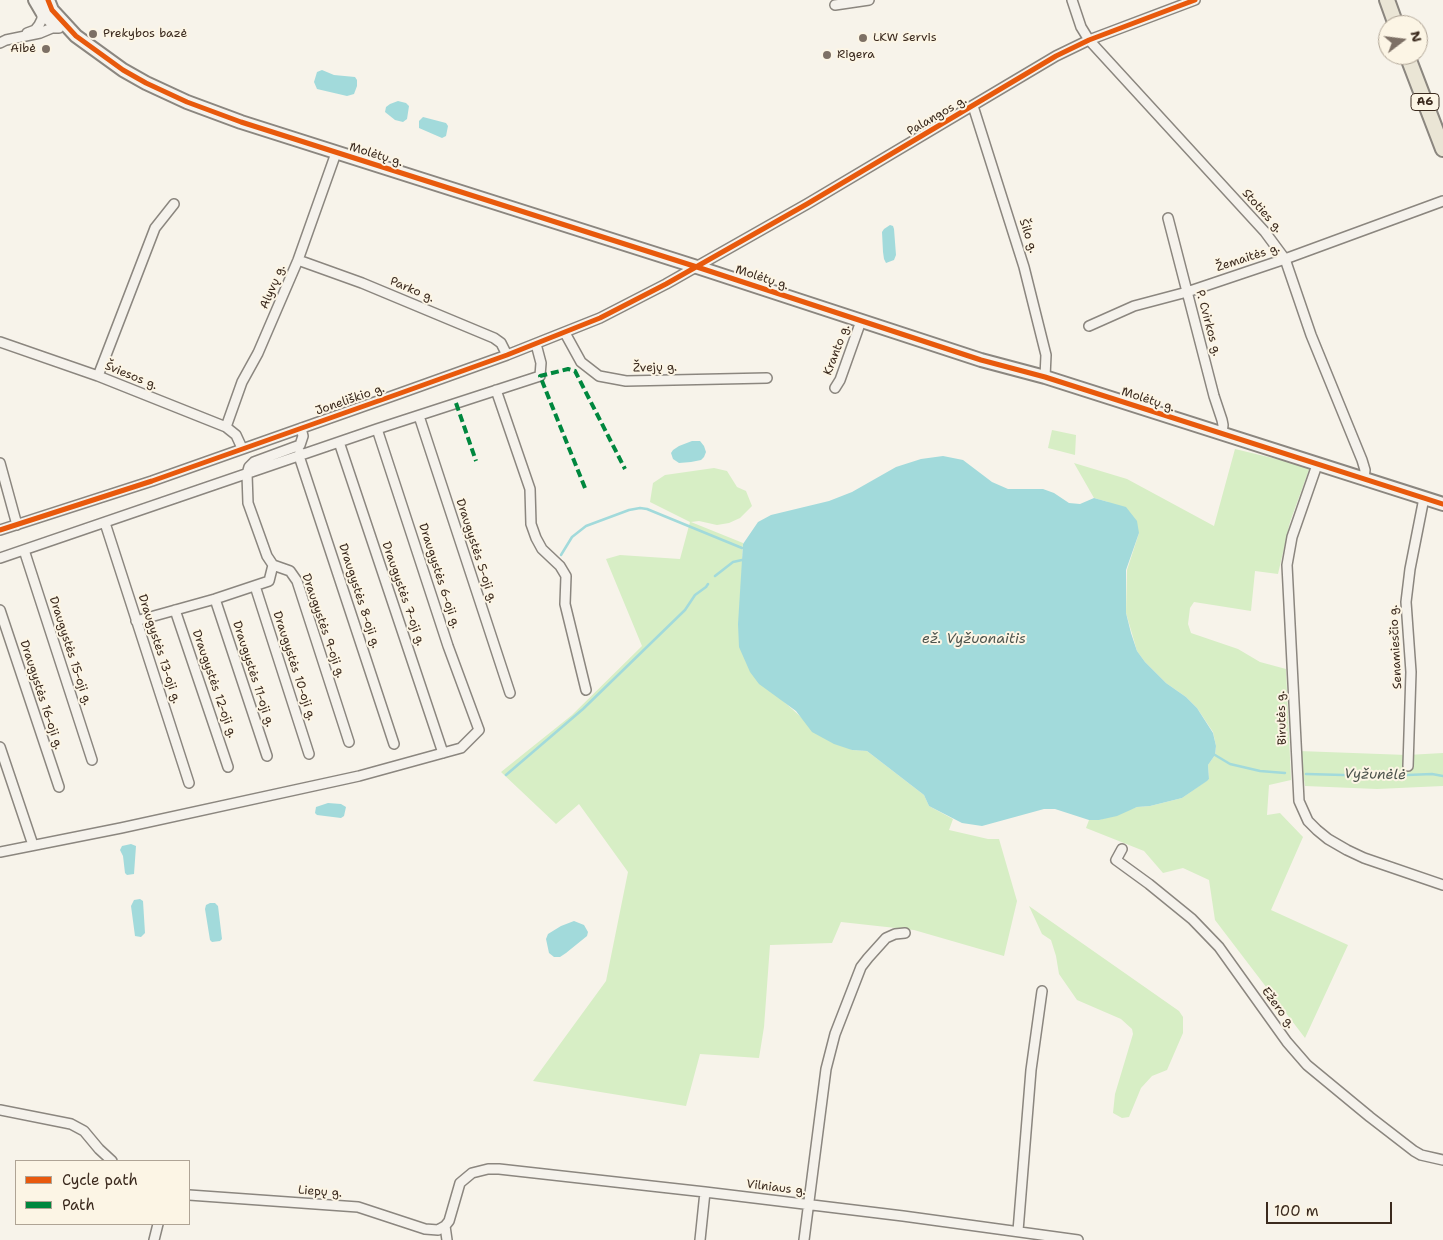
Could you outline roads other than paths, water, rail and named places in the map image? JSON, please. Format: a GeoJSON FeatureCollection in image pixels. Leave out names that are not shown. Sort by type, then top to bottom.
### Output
{"type":"FeatureCollection","features":[{"type":"Feature","properties":{"kind":"main road"},"geometry":{"type":"LineString","coordinates":[[1387,0],[1392,15]]}},
{"type":"Feature","properties":{"kind":"main road","name":"A6"},"geometry":{"type":"LineString","coordinates":[[1412,65],[1443,149]]}},
{"type":"Feature","properties":{"kind":"street","name":"Molėtų g."},"geometry":{"type":"LineString","coordinates":[[35,0],[56,15],[76,36],[123,70],[187,102],[241,122],[697,267],[981,360],[1045,377],[1443,504]]}},
{"type":"Feature","properties":{"kind":"street"},"geometry":{"type":"LineString","coordinates":[[835,5],[869,0]]}},
{"type":"Feature","properties":{"kind":"street","name":"Stoties g."},"geometry":{"type":"LineString","coordinates":[[1072,0],[1081,27],[1089,40],[1265,232],[1285,259],[1314,343],[1362,460],[1365,470],[1364,479]]}},
{"type":"Feature","properties":{"kind":"street","name":"Palangos g."},"geometry":{"type":"LineString","coordinates":[[697,267],[1056,56],[1089,40],[1195,0]]}},
{"type":"Feature","properties":{"kind":"street","name":"Molėtų g."},"geometry":{"type":"LineString","coordinates":[[45,6],[59,28],[76,36]]}},
{"type":"Feature","properties":{"kind":"street"},"geometry":{"type":"LineString","coordinates":[[0,43],[34,30],[42,19],[45,6]]}},
{"type":"Feature","properties":{"kind":"street"},"geometry":{"type":"LineString","coordinates":[[20,36],[59,28]]}},
{"type":"Feature","properties":{"kind":"street","name":"Šilo g."},"geometry":{"type":"LineString","coordinates":[[973,106],[1024,267],[1046,355],[1045,377]]}},
{"type":"Feature","properties":{"kind":"street","name":"Alyvų g."},"geometry":{"type":"LineString","coordinates":[[226,427],[242,382],[258,353],[298,260],[336,153]]}},
{"type":"Feature","properties":{"kind":"street","name":"Žemaitės g."},"geometry":{"type":"LineString","coordinates":[[1089,326],[1134,306],[1187,292],[1285,259],[1443,201]]}},
{"type":"Feature","properties":{"kind":"street"},"geometry":{"type":"LineString","coordinates":[[98,376],[155,228],[174,204]]}},
{"type":"Feature","properties":{"kind":"street","name":"P. Cvirkos g."},"geometry":{"type":"LineString","coordinates":[[1168,218],[1214,396],[1222,420],[1222,434]]}},
{"type":"Feature","properties":{"kind":"street","name":"Parko g."},"geometry":{"type":"LineString","coordinates":[[298,260],[362,283],[494,338],[501,343],[508,355]]}},
{"type":"Feature","properties":{"kind":"street","name":"Joneliškio g."},"geometry":{"type":"LineString","coordinates":[[0,530],[152,481],[508,355],[565,333],[628,305],[697,267]]}},
{"type":"Feature","properties":{"kind":"street","name":"Kranto g."},"geometry":{"type":"LineString","coordinates":[[835,388],[840,380],[861,321]]}},
{"type":"Feature","properties":{"kind":"street","name":"Žvejų g."},"geometry":{"type":"LineString","coordinates":[[565,333],[582,362],[599,376],[626,381],[767,378]]}},
{"type":"Feature","properties":{"kind":"street","name":"Šviesos g."},"geometry":{"type":"LineString","coordinates":[[0,342],[98,376],[226,427],[236,434],[242,448]]}},
{"type":"Feature","properties":{"kind":"street"},"geometry":{"type":"LineString","coordinates":[[0,558],[105,524],[377,429],[540,376],[540,363],[536,344]]}},
{"type":"Feature","properties":{"kind":"street"},"geometry":{"type":"LineString","coordinates":[[496,390],[530,489],[530,516],[534,531],[542,549],[560,566],[566,576],[564,594],[568,619],[586,690]]}},
{"type":"Feature","properties":{"kind":"street","name":"Draugystės 5-oji g."},"geometry":{"type":"LineString","coordinates":[[419,416],[510,693]]}},
{"type":"Feature","properties":{"kind":"street","name":"Draugystės 8-oji g."},"geometry":{"type":"LineString","coordinates":[[301,428],[303,436],[300,445],[300,456],[394,744]]}},
{"type":"Feature","properties":{"kind":"street","name":"Draugystės 6-oji g."},"geometry":{"type":"LineString","coordinates":[[377,429],[448,646],[479,730],[461,748],[443,753]]}},
{"type":"Feature","properties":{"kind":"street","name":"Draugystės 7-oji g."},"geometry":{"type":"LineString","coordinates":[[339,442],[443,753]]}},
{"type":"Feature","properties":{"kind":"street"},"geometry":{"type":"LineString","coordinates":[[136,621],[215,599],[269,581],[273,565],[267,556],[248,503],[247,474],[249,467],[254,462],[300,445]]}},
{"type":"Feature","properties":{"kind":"street"},"geometry":{"type":"LineString","coordinates":[[0,463],[17,525]]}},
{"type":"Feature","properties":{"kind":"street","name":"Birutės g."},"geometry":{"type":"LineString","coordinates":[[1317,464],[1292,537],[1287,565],[1299,801],[1308,821],[1341,847],[1364,858],[1443,885]]}},
{"type":"Feature","properties":{"kind":"street","name":"Senamiesčio g."},"geometry":{"type":"LineString","coordinates":[[1408,766],[1412,672],[1406,602],[1410,569],[1424,498]]}},
{"type":"Feature","properties":{"kind":"street","name":"Draugystės 13-oji g."},"geometry":{"type":"LineString","coordinates":[[105,524],[189,783]]}},
{"type":"Feature","properties":{"kind":"street","name":"Draugystės 15-oji g."},"geometry":{"type":"LineString","coordinates":[[24,550],[92,760]]}},
{"type":"Feature","properties":{"kind":"street","name":"Draugystės 9-oji g."},"geometry":{"type":"LineString","coordinates":[[273,565],[290,571],[297,581],[349,742]]}},
{"type":"Feature","properties":{"kind":"street","name":"Draugystės 10-oji g."},"geometry":{"type":"LineString","coordinates":[[255,586],[309,754]]}},
{"type":"Feature","properties":{"kind":"street","name":"Draugystės 11-oji g."},"geometry":{"type":"LineString","coordinates":[[215,599],[267,756]]}},
{"type":"Feature","properties":{"kind":"street","name":"Draugystės 16-oji g."},"geometry":{"type":"LineString","coordinates":[[0,610],[59,787]]}},
{"type":"Feature","properties":{"kind":"street","name":"Draugystės 12-oji g."},"geometry":{"type":"LineString","coordinates":[[175,610],[228,767]]}},
{"type":"Feature","properties":{"kind":"street"},"geometry":{"type":"LineString","coordinates":[[0,747],[33,845]]}},
{"type":"Feature","properties":{"kind":"street"},"geometry":{"type":"LineString","coordinates":[[0,852],[121,828],[359,776],[443,753]]}},
{"type":"Feature","properties":{"kind":"street","name":"Ežero g."},"geometry":{"type":"LineString","coordinates":[[1122,849],[1116,860],[1192,919],[1219,947],[1287,1042],[1307,1065],[1370,1118],[1414,1151],[1421,1155],[1443,1160]]}},
{"type":"Feature","properties":{"kind":"street"},"geometry":{"type":"LineString","coordinates":[[804,1240],[826,1069],[835,1034],[861,967],[886,938],[895,934],[905,933]]}},
{"type":"Feature","properties":{"kind":"street"},"geometry":{"type":"LineString","coordinates":[[1018,1231],[1031,1070],[1042,991]]}},
{"type":"Feature","properties":{"kind":"street"},"geometry":{"type":"LineString","coordinates":[[0,1110],[71,1124],[84,1131],[98,1149],[111,1160]]}},
{"type":"Feature","properties":{"kind":"street","name":"Vilniaus g."},"geometry":{"type":"LineString","coordinates":[[445,1226],[449,1221],[460,1183],[472,1174],[488,1169],[499,1169],[808,1204],[1078,1240]]}},
{"type":"Feature","properties":{"kind":"street"},"geometry":{"type":"LineString","coordinates":[[700,1240],[705,1192]]}},
{"type":"Feature","properties":{"kind":"street","name":"Liepų g."},"geometry":{"type":"LineString","coordinates":[[190,1195],[358,1207],[425,1229],[438,1230],[445,1226]]}},
{"type":"Feature","properties":{"kind":"street"},"geometry":{"type":"LineString","coordinates":[[154,1240],[158,1225]]}},
{"type":"Feature","properties":{"kind":"street"},"geometry":{"type":"LineString","coordinates":[[445,1226],[447,1240]]}},
{"type":"Feature","properties":{"kind":"water"},"geometry":{"type":"Polygon","coordinates":[[[322,70],[334,75],[355,77],[357,86],[354,94],[347,96],[317,89],[314,82],[317,72],[322,70]]]}},
{"type":"Feature","properties":{"kind":"water"},"geometry":{"type":"Polygon","coordinates":[[[398,101],[409,106],[407,119],[403,122],[395,120],[385,112],[386,107],[398,101]]]}},
{"type":"Feature","properties":{"kind":"water"},"geometry":{"type":"Polygon","coordinates":[[[423,117],[446,123],[448,126],[446,136],[442,138],[419,128],[419,121],[423,117]]]}},
{"type":"Feature","properties":{"kind":"water"},"geometry":{"type":"Polygon","coordinates":[[[890,225],[894,229],[896,255],[894,260],[886,263],[883,252],[882,232],[890,225]]]}},
{"type":"Feature","properties":{"kind":"water"},"geometry":{"type":"Polygon","coordinates":[[[692,441],[700,441],[704,446],[706,452],[701,460],[679,463],[673,459],[671,453],[673,450],[692,441]]]}},
{"type":"Feature","properties":{"kind":"water","name":"ež. Vyžuonaitis"},"geometry":{"type":"Polygon","coordinates":[[[943,456],[963,460],[992,482],[1008,489],[1043,489],[1054,493],[1069,503],[1080,504],[1094,498],[1126,507],[1137,521],[1139,533],[1126,570],[1126,613],[1131,633],[1137,651],[1145,662],[1166,683],[1186,697],[1197,708],[1213,733],[1216,746],[1215,755],[1208,765],[1209,779],[1207,781],[1182,798],[1150,806],[1137,807],[1117,816],[1099,820],[1089,820],[1055,809],[1044,809],[982,826],[962,823],[929,806],[924,795],[867,751],[852,750],[834,744],[812,732],[796,711],[759,684],[750,672],[739,647],[738,624],[743,544],[758,522],[771,515],[829,501],[852,492],[896,467],[921,459],[943,456]]]}},
{"type":"Feature","properties":{"kind":"water"},"geometry":{"type":"Polygon","coordinates":[[[328,803],[341,804],[346,807],[344,816],[341,818],[317,815],[315,813],[316,807],[328,803]]]}},
{"type":"Feature","properties":{"kind":"water"},"geometry":{"type":"Polygon","coordinates":[[[131,844],[136,846],[134,874],[127,875],[120,850],[122,846],[131,844]]]}},
{"type":"Feature","properties":{"kind":"water"},"geometry":{"type":"Polygon","coordinates":[[[140,899],[143,901],[145,933],[141,937],[135,936],[131,906],[134,900],[140,899]]]}},
{"type":"Feature","properties":{"kind":"water"},"geometry":{"type":"Polygon","coordinates":[[[215,903],[218,906],[222,939],[220,941],[212,942],[210,940],[205,909],[206,905],[215,903]]]}},
{"type":"Feature","properties":{"kind":"water"},"geometry":{"type":"Polygon","coordinates":[[[574,921],[584,925],[588,932],[587,936],[560,957],[554,957],[549,953],[546,939],[548,934],[574,921]]]}},
{"type":"Feature","properties":{"kind":"waterway"},"geometry":{"type":"LineString","coordinates":[[561,555],[572,537],[586,526],[629,510],[640,508],[647,509],[742,548]]}},
{"type":"Feature","properties":{"kind":"waterway"},"geometry":{"type":"LineString","coordinates":[[715,576],[733,562],[742,560]]}},
{"type":"Feature","properties":{"kind":"waterway"},"geometry":{"type":"LineString","coordinates":[[506,775],[583,709],[685,610],[695,595],[708,584]]}},
{"type":"Feature","properties":{"kind":"waterway","name":"Vyžunėlė"},"geometry":{"type":"LineString","coordinates":[[1215,755],[1230,764],[1260,771],[1285,773]]}},
{"type":"Feature","properties":{"kind":"waterway","name":"Vyžunėlė"},"geometry":{"type":"LineString","coordinates":[[1306,774],[1382,776],[1432,774],[1443,776]]}},
{"type":"Feature","properties":{"kind":"place","name":"Prekybos bazė"},"geometry":{"type":"Point","coordinates":[93,34]}},
{"type":"Feature","properties":{"kind":"place","name":"LKW Servis"},"geometry":{"type":"Point","coordinates":[863,38]}},
{"type":"Feature","properties":{"kind":"place","name":"Aibė"},"geometry":{"type":"Point","coordinates":[46,49]}},
{"type":"Feature","properties":{"kind":"place","name":"Rigera"},"geometry":{"type":"Point","coordinates":[827,55]}}]}
